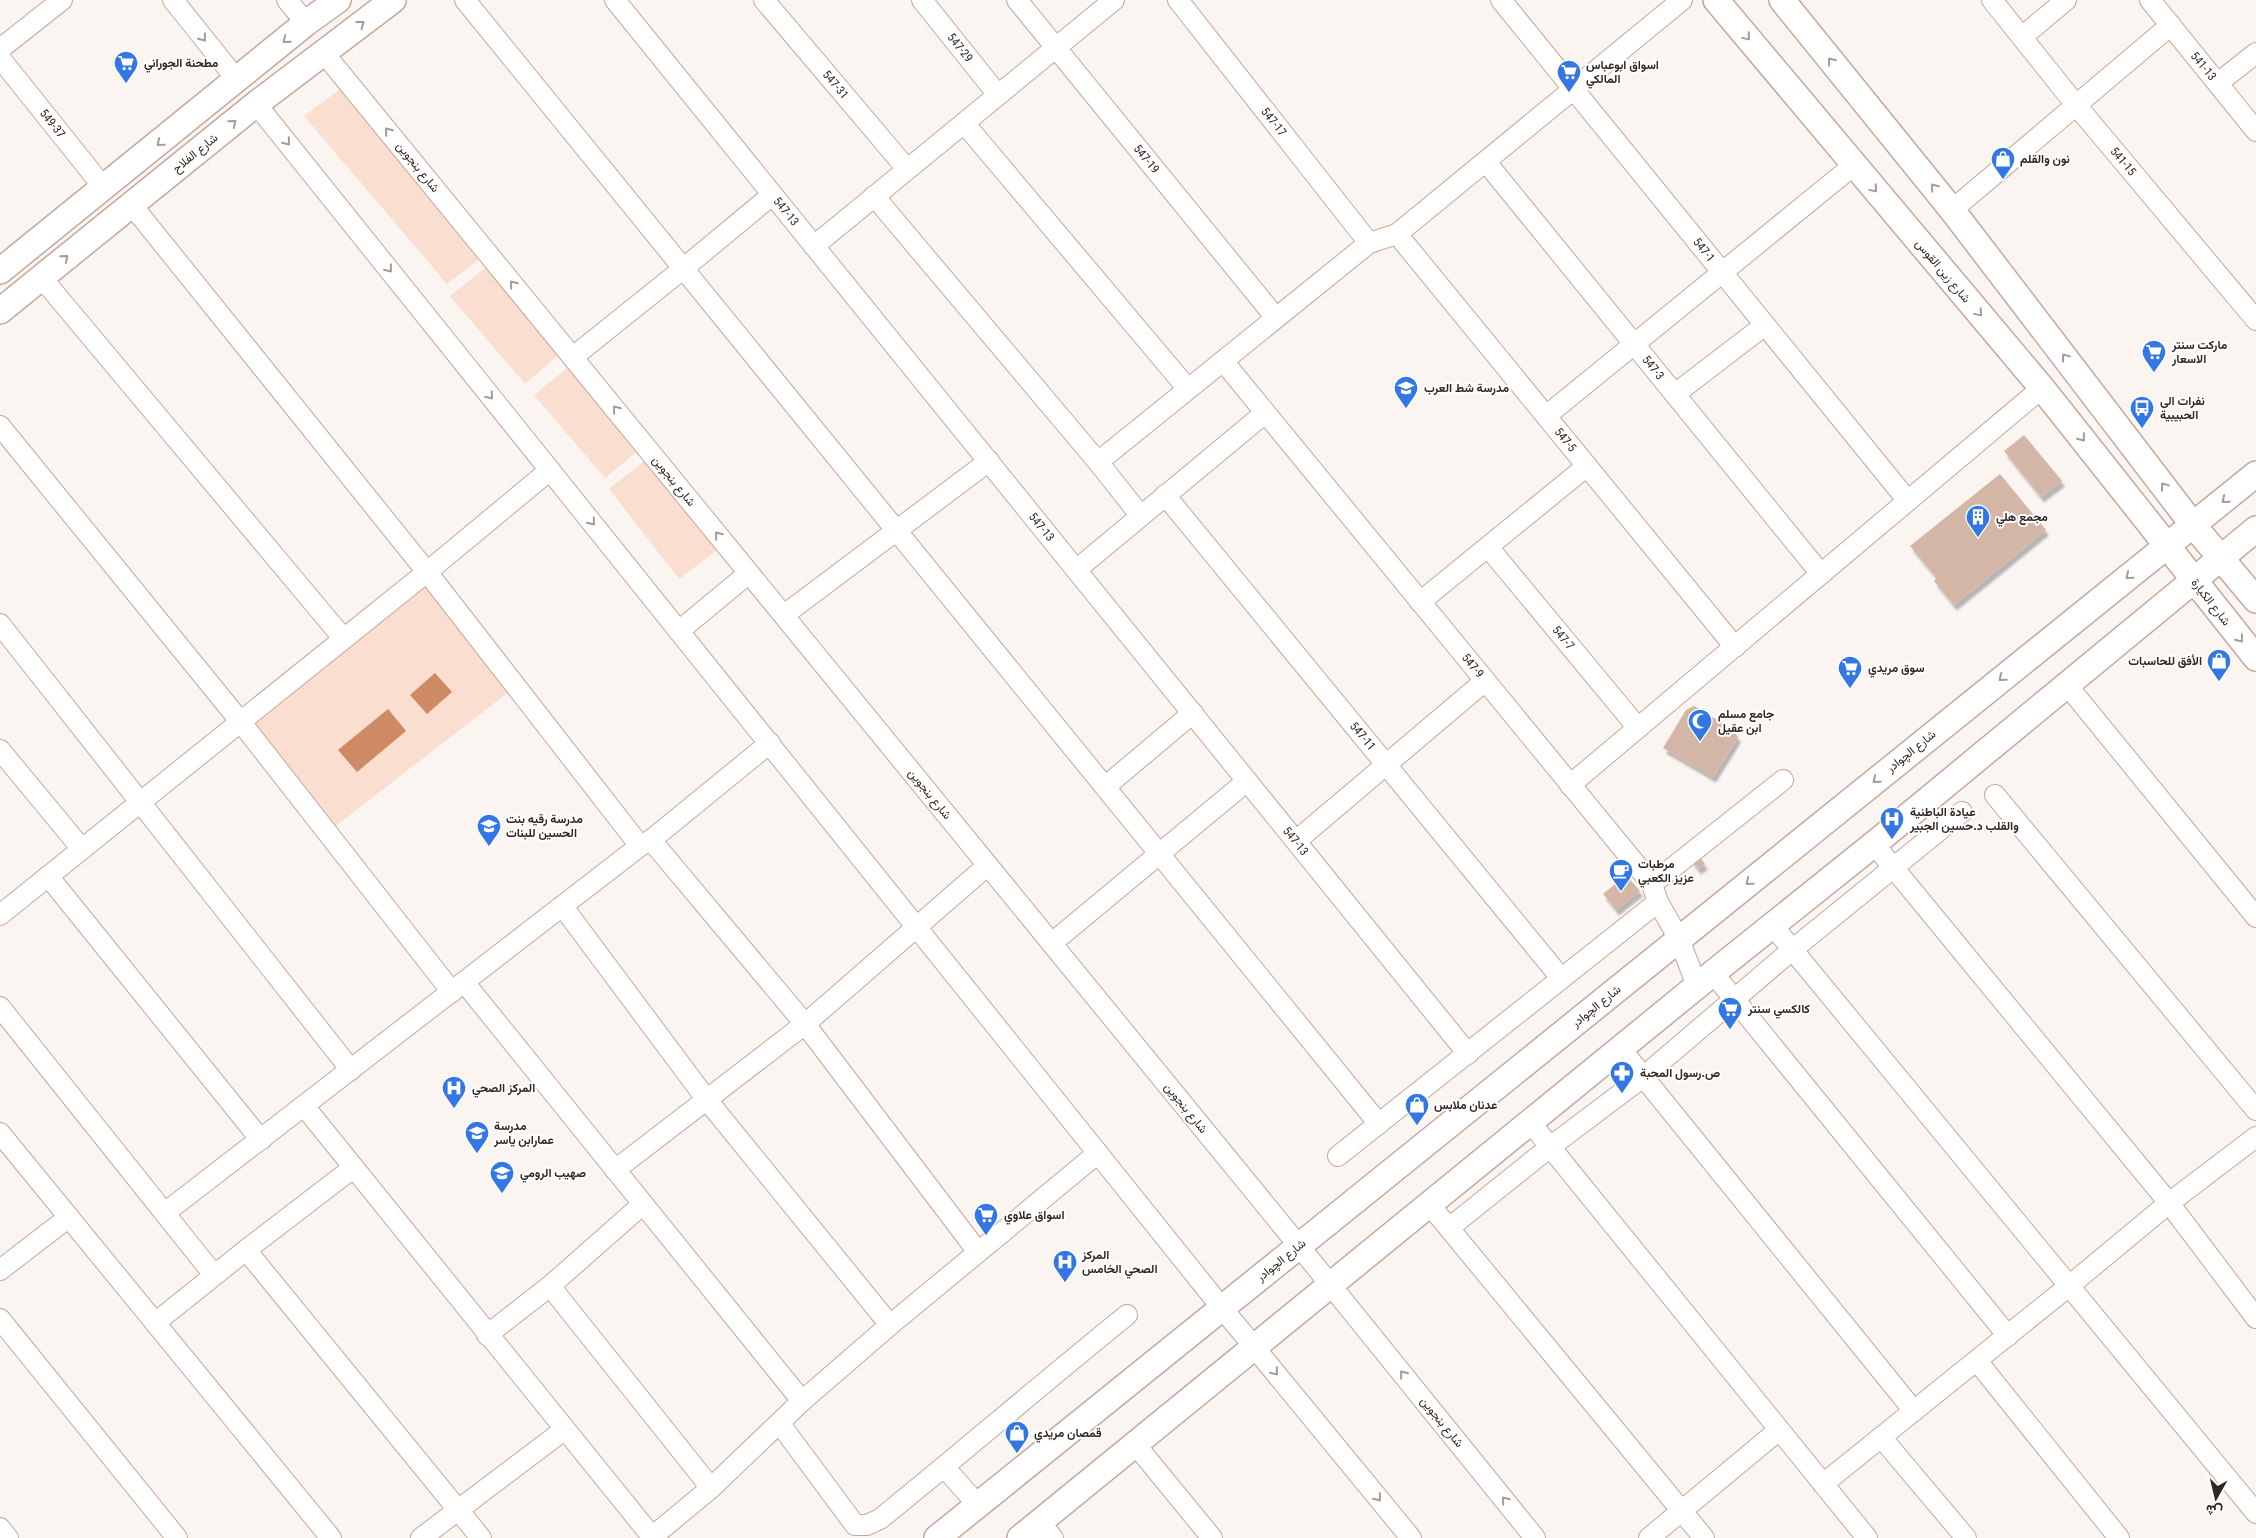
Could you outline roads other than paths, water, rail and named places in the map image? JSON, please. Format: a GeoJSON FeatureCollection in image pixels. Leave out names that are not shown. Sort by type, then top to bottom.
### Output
{"type":"FeatureCollection","features":[{"type":"Feature","properties":{"kind":"main road"},"geometry":{"type":"LineString","coordinates":[[0,271],[306,23],[338,0]]}},
{"type":"Feature","properties":{"kind":"main road","name":"شارع الفلاح"},"geometry":{"type":"LineString","coordinates":[[0,311],[256,104],[393,0]]}},
{"type":"Feature","properties":{"kind":"main road","name":"شارع زين القوس"},"geometry":{"type":"LineString","coordinates":[[1716,0],[2042,388],[2167,546]]}},
{"type":"Feature","properties":{"kind":"main road"},"geometry":{"type":"LineString","coordinates":[[1782,0],[1952,210],[2193,525],[2256,600]]}},
{"type":"Feature","properties":{"kind":"main road","name":"شارع الچوادر"},"geometry":{"type":"LineString","coordinates":[[937,1538],[2256,474]]}},
{"type":"Feature","properties":{"kind":"main road"},"geometry":{"type":"LineString","coordinates":[[1020,1538],[1046,1530],[1136,1444],[1620,1048],[1874,844],[2193,579],[2256,529]]}},
{"type":"Feature","properties":{"kind":"main road","name":"شارع الكيارة"},"geometry":{"type":"LineString","coordinates":[[2167,546],[2256,658]]}},
{"type":"Feature","properties":{"kind":"street"},"geometry":{"type":"LineString","coordinates":[[0,49],[62,0]]}},
{"type":"Feature","properties":{"kind":"street"},"geometry":{"type":"LineString","coordinates":[[173,0],[236,80]]}},
{"type":"Feature","properties":{"kind":"street"},"geometry":{"type":"LineString","coordinates":[[287,0],[306,23]]}},
{"type":"Feature","properties":{"kind":"street"},"geometry":{"type":"LineString","coordinates":[[465,0],[1379,1124]]}},
{"type":"Feature","properties":{"kind":"street","name":"547-13"},"geometry":{"type":"LineString","coordinates":[[615,0],[1468,1054]]}},
{"type":"Feature","properties":{"kind":"street","name":"547-31"},"geometry":{"type":"LineString","coordinates":[[764,0],[907,169]]}},
{"type":"Feature","properties":{"kind":"street","name":"547-29"},"geometry":{"type":"LineString","coordinates":[[922,0],[998,95]]}},
{"type":"Feature","properties":{"kind":"street","name":"547-19"},"geometry":{"type":"LineString","coordinates":[[1017,0],[1276,318]]}},
{"type":"Feature","properties":{"kind":"street"},"geometry":{"type":"LineString","coordinates":[[814,246],[1114,0]]}},
{"type":"Feature","properties":{"kind":"street","name":"547-17"},"geometry":{"type":"LineString","coordinates":[[1178,0],[1369,243]]}},
{"type":"Feature","properties":{"kind":"street","name":"547-1"},"geometry":{"type":"LineString","coordinates":[[1501,0],[1908,501]]}},
{"type":"Feature","properties":{"kind":"street"},"geometry":{"type":"LineString","coordinates":[[1098,462],[1369,243],[1397,234],[1682,0]]}},
{"type":"Feature","properties":{"kind":"street","name":"541-15"},"geometry":{"type":"LineString","coordinates":[[1992,0],[2076,105],[2256,320]]}},
{"type":"Feature","properties":{"kind":"street"},"geometry":{"type":"LineString","coordinates":[[2022,37],[2066,0]]}},
{"type":"Feature","properties":{"kind":"street","name":"541-13"},"geometry":{"type":"LineString","coordinates":[[2150,0],[2256,131]]}},
{"type":"Feature","properties":{"kind":"street"},"geometry":{"type":"LineString","coordinates":[[1952,210],[2171,25]]}},
{"type":"Feature","properties":{"kind":"street","name":"شارع بنجوين"},"geometry":{"type":"LineString","coordinates":[[323,52],[1052,943],[1535,1538]]}},
{"type":"Feature","properties":{"kind":"street"},"geometry":{"type":"LineString","coordinates":[[2218,84],[2256,53]]}},
{"type":"Feature","properties":{"kind":"street","name":"549-37"},"geometry":{"type":"LineString","coordinates":[[0,58],[104,188]]}},
{"type":"Feature","properties":{"kind":"street"},"geometry":{"type":"LineString","coordinates":[[256,104],[1222,1308],[1411,1538]]}},
{"type":"Feature","properties":{"kind":"street"},"geometry":{"type":"LineString","coordinates":[[964,123],[1188,389]]}},
{"type":"Feature","properties":{"kind":"street","name":"547-3"},"geometry":{"type":"LineString","coordinates":[[1486,162],[1821,574]]}},
{"type":"Feature","properties":{"kind":"street"},"geometry":{"type":"LineString","coordinates":[[1546,416],[1854,165]]}},
{"type":"Feature","properties":{"kind":"street"},"geometry":{"type":"LineString","coordinates":[[573,357],[772,195]]}},
{"type":"Feature","properties":{"kind":"street"},"geometry":{"type":"LineString","coordinates":[[874,196],[1098,462],[1140,515]]}},
{"type":"Feature","properties":{"kind":"street"},"geometry":{"type":"LineString","coordinates":[[132,204],[426,572],[646,843],[805,1024],[978,1252]]}},
{"type":"Feature","properties":{"kind":"street","name":"547-5"},"geometry":{"type":"LineString","coordinates":[[1397,234],[1735,647]]}},
{"type":"Feature","properties":{"kind":"street"},"geometry":{"type":"LineString","coordinates":[[41,278],[342,638]]}},
{"type":"Feature","properties":{"kind":"street"},"geometry":{"type":"LineString","coordinates":[[1675,394],[1765,325]]}},
{"type":"Feature","properties":{"kind":"street","name":"547-9"},"geometry":{"type":"LineString","coordinates":[[1223,361],[1485,680],[1655,893],[1679,939],[1705,979],[1735,1000],[2008,1336]]}},
{"type":"Feature","properties":{"kind":"street"},"geometry":{"type":"LineString","coordinates":[[1570,785],[2042,388]]}},
{"type":"Feature","properties":{"kind":"street"},"geometry":{"type":"LineString","coordinates":[[1076,570],[1265,413]]}},
{"type":"Feature","properties":{"kind":"street"},"geometry":{"type":"LineString","coordinates":[[0,426],[458,987],[615,1170],[802,1401]]}},
{"type":"Feature","properties":{"kind":"street"},"geometry":{"type":"LineString","coordinates":[[784,615],[989,462]]}},
{"type":"Feature","properties":{"kind":"street"},"geometry":{"type":"LineString","coordinates":[[1420,602],[1587,466]]}},
{"type":"Feature","properties":{"kind":"street"},"geometry":{"type":"LineString","coordinates":[[0,915],[550,470]]}},
{"type":"Feature","properties":{"kind":"street","name":"547-11"},"geometry":{"type":"LineString","coordinates":[[1165,495],[1561,978]]}},
{"type":"Feature","properties":{"kind":"street","name":"547-7"},"geometry":{"type":"LineString","coordinates":[[1488,547],[1638,728]]}},
{"type":"Feature","properties":{"kind":"street"},"geometry":{"type":"LineString","coordinates":[[679,631],[749,573]]}},
{"type":"Feature","properties":{"kind":"street"},"geometry":{"type":"LineString","coordinates":[[0,624],[351,1070]]}},
{"type":"Feature","properties":{"kind":"street"},"geometry":{"type":"LineString","coordinates":[[1296,840],[1485,680]]}},
{"type":"Feature","properties":{"kind":"street"},"geometry":{"type":"LineString","coordinates":[[2067,684],[2256,916]]}},
{"type":"Feature","properties":{"kind":"street"},"geometry":{"type":"LineString","coordinates":[[1106,786],[1193,714]]}},
{"type":"Feature","properties":{"kind":"street"},"geometry":{"type":"LineString","coordinates":[[166,1212],[646,843],[770,743]]}},
{"type":"Feature","properties":{"kind":"street"},"geometry":{"type":"LineString","coordinates":[[0,750],[82,849]]}},
{"type":"Feature","properties":{"kind":"street"},"geometry":{"type":"LineString","coordinates":[[1338,1156],[1561,978],[1783,780]]}},
{"type":"Feature","properties":{"kind":"street"},"geometry":{"type":"LineString","coordinates":[[1052,943],[1247,781]]}},
{"type":"Feature","properties":{"kind":"street"},"geometry":{"type":"LineString","coordinates":[[1995,795],[2256,1110]]}},
{"type":"Feature","properties":{"kind":"street"},"geometry":{"type":"LineString","coordinates":[[1449,1228],[1550,1147],[1643,1077],[1792,950],[1962,812]]}},
{"type":"Feature","properties":{"kind":"street"},"geometry":{"type":"LineString","coordinates":[[1874,844],[2169,1203],[2256,1318]]}},
{"type":"Feature","properties":{"kind":"street"},"geometry":{"type":"LineString","coordinates":[[615,1170],[805,1024],[988,865]]}},
{"type":"Feature","properties":{"kind":"street"},"geometry":{"type":"LineString","coordinates":[[48,876],[261,1140]]}},
{"type":"Feature","properties":{"kind":"street"},"geometry":{"type":"LineString","coordinates":[[563,907],[707,1100],[890,1325]]}},
{"type":"Feature","properties":{"kind":"street"},"geometry":{"type":"LineString","coordinates":[[1773,926],[2256,1513]]}},
{"type":"Feature","properties":{"kind":"street"},"geometry":{"type":"LineString","coordinates":[[0,1007],[166,1212],[214,1275]]}},
{"type":"Feature","properties":{"kind":"street"},"geometry":{"type":"LineString","coordinates":[[1620,1048],[1914,1411]]}},
{"type":"Feature","properties":{"kind":"street"},"geometry":{"type":"LineString","coordinates":[[304,1106],[652,1538],[711,1488],[802,1401],[890,1325],[1098,1153]]}},
{"type":"Feature","properties":{"kind":"street"},"geometry":{"type":"LineString","coordinates":[[1530,1122],[1866,1538]]}},
{"type":"Feature","properties":{"kind":"street"},"geometry":{"type":"LineString","coordinates":[[0,1133],[325,1536]]}},
{"type":"Feature","properties":{"kind":"street"},"geometry":{"type":"LineString","coordinates":[[1823,1484],[2008,1336],[2169,1203],[2256,1136]]}},
{"type":"Feature","properties":{"kind":"street"},"geometry":{"type":"LineString","coordinates":[[155,1323],[353,1168]]}},
{"type":"Feature","properties":{"kind":"street"},"geometry":{"type":"LineString","coordinates":[[488,1335],[550,1286],[643,1204]]}},
{"type":"Feature","properties":{"kind":"street"},"geometry":{"type":"LineString","coordinates":[[1429,1204],[1704,1538]]}},
{"type":"Feature","properties":{"kind":"street"},"geometry":{"type":"LineString","coordinates":[[0,1270],[68,1217]]}},
{"type":"Feature","properties":{"kind":"street"},"geometry":{"type":"LineString","coordinates":[[246,1250],[482,1538]]}},
{"type":"Feature","properties":{"kind":"street"},"geometry":{"type":"LineString","coordinates":[[550,1286],[711,1488]]}},
{"type":"Feature","properties":{"kind":"street"},"geometry":{"type":"LineString","coordinates":[[780,1424],[855,1525],[867,1525],[880,1519],[944,1467],[1126,1314]]}},
{"type":"Feature","properties":{"kind":"street"},"geometry":{"type":"LineString","coordinates":[[0,1319],[177,1538]]}},
{"type":"Feature","properties":{"kind":"street"},"geometry":{"type":"LineString","coordinates":[[1976,1361],[2118,1538]]}},
{"type":"Feature","properties":{"kind":"street"},"geometry":{"type":"LineString","coordinates":[[420,1538],[564,1430]]}},
{"type":"Feature","properties":{"kind":"street"},"geometry":{"type":"LineString","coordinates":[[1648,1538],[1779,1430]]}},
{"type":"Feature","properties":{"kind":"street"},"geometry":{"type":"LineString","coordinates":[[1881,1437],[1966,1538]]}},
{"type":"Feature","properties":{"kind":"street"},"geometry":{"type":"LineString","coordinates":[[1136,1444],[1212,1538]]}},
{"type":"Feature","properties":{"kind":"street"},"geometry":{"type":"LineString","coordinates":[[944,1467],[978,1505]]}},
{"type":"Feature","properties":{"kind":"street"},"geometry":{"type":"LineString","coordinates":[[0,1528],[8,1538]]}},
{"type":"Feature","properties":{"kind":"place","name":"مطحنة الجوراني"},"geometry":{"type":"Point","coordinates":[126,84]}},
{"type":"Feature","properties":{"kind":"place","name":"اسواق ابوعباس المالكي"},"geometry":{"type":"Point","coordinates":[1569,93]}},
{"type":"Feature","properties":{"kind":"place","name":"نون والقلم"},"geometry":{"type":"Point","coordinates":[2003,180]}},
{"type":"Feature","properties":{"kind":"place","name":"ماركت سنتر الاسعار"},"geometry":{"type":"Point","coordinates":[2154,373]}},
{"type":"Feature","properties":{"kind":"place","name":"مدرسة شط العرب"},"geometry":{"type":"Point","coordinates":[1406,409]}},
{"type":"Feature","properties":{"kind":"place","name":"نفرات الى الحبيبية"},"geometry":{"type":"Point","coordinates":[2142,429]}},
{"type":"Feature","properties":{"kind":"place","name":"مجمع هلي"},"geometry":{"type":"Point","coordinates":[1978,538]}},
{"type":"Feature","properties":{"kind":"place","name":"الأفق للحاسبات"},"geometry":{"type":"Point","coordinates":[2219,682]}},
{"type":"Feature","properties":{"kind":"place","name":"سوق مريدي"},"geometry":{"type":"Point","coordinates":[1850,689]}},
{"type":"Feature","properties":{"kind":"place","name":"جامع مسلم ابن عقيل"},"geometry":{"type":"Point","coordinates":[1700,742]}},
{"type":"Feature","properties":{"kind":"place","name":"عيادة الباطنية والقلب د.حسين الجبير"},"geometry":{"type":"Point","coordinates":[1892,840]}},
{"type":"Feature","properties":{"kind":"place","name":"مدرسة رقيه بنت الحسين للبنات"},"geometry":{"type":"Point","coordinates":[489,847]}},
{"type":"Feature","properties":{"kind":"place","name":"مرطبات عزيز الكعبي"},"geometry":{"type":"Point","coordinates":[1621,892]}},
{"type":"Feature","properties":{"kind":"place","name":"كالكسي سنتر"},"geometry":{"type":"Point","coordinates":[1730,1030]}},
{"type":"Feature","properties":{"kind":"place","name":"ص.رسول المحبة"},"geometry":{"type":"Point","coordinates":[1622,1094]}},
{"type":"Feature","properties":{"kind":"place","name":"المركز الصحي"},"geometry":{"type":"Point","coordinates":[454,1109]}},
{"type":"Feature","properties":{"kind":"place","name":"عدنان ملابس"},"geometry":{"type":"Point","coordinates":[1417,1126]}},
{"type":"Feature","properties":{"kind":"place","name":"مدرسة عمارابن ياسر"},"geometry":{"type":"Point","coordinates":[477,1154]}},
{"type":"Feature","properties":{"kind":"place","name":"صهيب الرومي"},"geometry":{"type":"Point","coordinates":[502,1194]}},
{"type":"Feature","properties":{"kind":"place","name":"اسواق علاوي"},"geometry":{"type":"Point","coordinates":[986,1236]}},
{"type":"Feature","properties":{"kind":"place","name":"المركز الصحي الخامس"},"geometry":{"type":"Point","coordinates":[1065,1283]}},
{"type":"Feature","properties":{"kind":"place","name":"قمصان مريدي"},"geometry":{"type":"Point","coordinates":[1017,1454]}}]}
